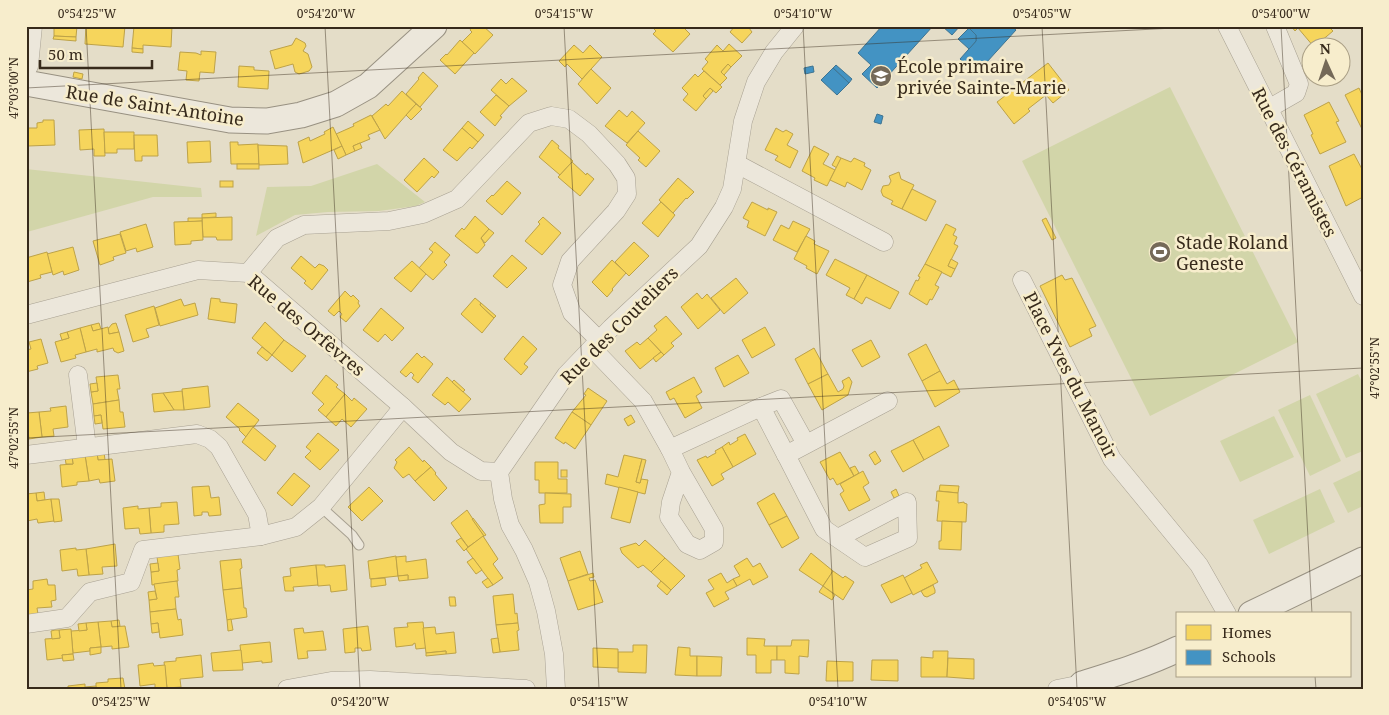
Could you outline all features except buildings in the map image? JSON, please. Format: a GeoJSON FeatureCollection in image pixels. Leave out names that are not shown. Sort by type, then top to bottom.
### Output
{"type":"FeatureCollection","features":[{"type":"Feature","properties":{"kind":"street"},"geometry":{"type":"LineString","coordinates":[[26,70],[29,66],[33,26]]}},
{"type":"Feature","properties":{"kind":"street","name":"Rue de Saint-Antoine"},"geometry":{"type":"LineString","coordinates":[[26,83],[230,120],[267,121],[301,115],[336,104],[368,86],[434,26]]}},
{"type":"Feature","properties":{"kind":"street","name":"Rue des Couteliers"},"geometry":{"type":"LineString","coordinates":[[499,472],[566,374],[698,246],[724,207],[732,189],[743,121],[756,82],[774,52],[795,26]]}},
{"type":"Feature","properties":{"kind":"street","name":"Rue des Céramistes"},"geometry":{"type":"LineString","coordinates":[[1227,26],[1363,296]]}},
{"type":"Feature","properties":{"kind":"street"},"geometry":{"type":"LineString","coordinates":[[1268,109],[1296,93],[1299,84],[1274,26]]}},
{"type":"Feature","properties":{"kind":"street"},"geometry":{"type":"LineString","coordinates":[[248,273],[277,238],[304,225],[389,221],[423,214],[457,199],[513,138],[529,124],[551,116],[568,119],[589,134],[618,164],[626,178],[627,194],[616,210],[570,261],[562,285],[572,313],[595,344],[643,401],[681,472]]}},
{"type":"Feature","properties":{"kind":"street"},"geometry":{"type":"LineString","coordinates":[[736,164],[884,242]]}},
{"type":"Feature","properties":{"kind":"street","name":"Rue des Orfèvres"},"geometry":{"type":"LineString","coordinates":[[26,315],[198,270],[248,273],[403,407],[451,452],[482,471],[499,472]]}},
{"type":"Feature","properties":{"kind":"street","name":"Place Yves du Manoir"},"geometry":{"type":"LineString","coordinates":[[1022,280],[1112,459],[1198,565],[1226,612]]}},
{"type":"Feature","properties":{"kind":"street"},"geometry":{"type":"LineString","coordinates":[[78,375],[87,447]]}},
{"type":"Feature","properties":{"kind":"street"},"geometry":{"type":"LineString","coordinates":[[670,449],[780,399],[806,444]]}},
{"type":"Feature","properties":{"kind":"street"},"geometry":{"type":"LineString","coordinates":[[786,455],[888,401]]}},
{"type":"Feature","properties":{"kind":"street"},"geometry":{"type":"LineString","coordinates":[[26,624],[67,618],[90,592],[131,582],[143,550],[261,536],[296,527],[321,507],[403,407]]}},
{"type":"Feature","properties":{"kind":"street"},"geometry":{"type":"LineString","coordinates":[[761,407],[824,529],[838,538]]}},
{"type":"Feature","properties":{"kind":"street"},"geometry":{"type":"LineString","coordinates":[[26,455],[197,434],[210,439],[219,447],[257,514],[261,536]]}},
{"type":"Feature","properties":{"kind":"street"},"geometry":{"type":"LineString","coordinates":[[499,472],[510,526],[524,550],[538,582],[546,611],[554,654],[556,689]]}},
{"type":"Feature","properties":{"kind":"street"},"geometry":{"type":"LineString","coordinates":[[1255,612],[1363,560]]}},
{"type":"Feature","properties":{"kind":"street"},"geometry":{"type":"LineString","coordinates":[[1057,689],[1082,686],[1176,650]]}},
{"type":"Feature","properties":{"kind":"street"},"geometry":{"type":"LineString","coordinates":[[287,689],[331,681],[370,680],[526,689]]}},
{"type":"Feature","properties":{"kind":"lane"},"geometry":{"type":"LineString","coordinates":[[321,507],[352,535],[359,545]]}},
{"type":"Feature","properties":{"kind":"green space","name":"Stade Roland Geneste"},"geometry":{"type":"Polygon","coordinates":[[[1170,87],[1298,342],[1150,416],[1022,161],[1170,87]]]}},
{"type":"Feature","properties":{"kind":"green space"},"geometry":{"type":"Polygon","coordinates":[[[377,164],[425,202],[416,206],[379,211],[295,215],[256,236],[267,187],[311,186],[377,164]]]}},
{"type":"Feature","properties":{"kind":"green space"},"geometry":{"type":"Polygon","coordinates":[[[26,169],[201,188],[202,197],[153,197],[27,232],[26,169]]]}},
{"type":"Feature","properties":{"kind":"green space"},"geometry":{"type":"Polygon","coordinates":[[[1358,374],[1363,384],[1363,451],[1346,458],[1316,394],[1358,374]]]}},
{"type":"Feature","properties":{"kind":"green space"},"geometry":{"type":"Polygon","coordinates":[[[1310,395],[1341,461],[1310,476],[1278,410],[1310,395]]]}},
{"type":"Feature","properties":{"kind":"green space"},"geometry":{"type":"Polygon","coordinates":[[[1274,416],[1294,457],[1240,482],[1220,441],[1274,416]]]}},
{"type":"Feature","properties":{"kind":"green space"},"geometry":{"type":"Polygon","coordinates":[[[1363,469],[1363,506],[1348,513],[1333,483],[1363,469]]]}},
{"type":"Feature","properties":{"kind":"green space"},"geometry":{"type":"Polygon","coordinates":[[[1320,489],[1335,522],[1269,554],[1253,520],[1320,489]]]}},
{"type":"Feature","properties":{"kind":"place","name":"École primaire privée Sainte-Marie"},"geometry":{"type":"Point","coordinates":[881,76]}},
{"type":"Feature","properties":{"kind":"place","name":"Stade Roland Geneste"},"geometry":{"type":"Point","coordinates":[1160,252]}}]}
